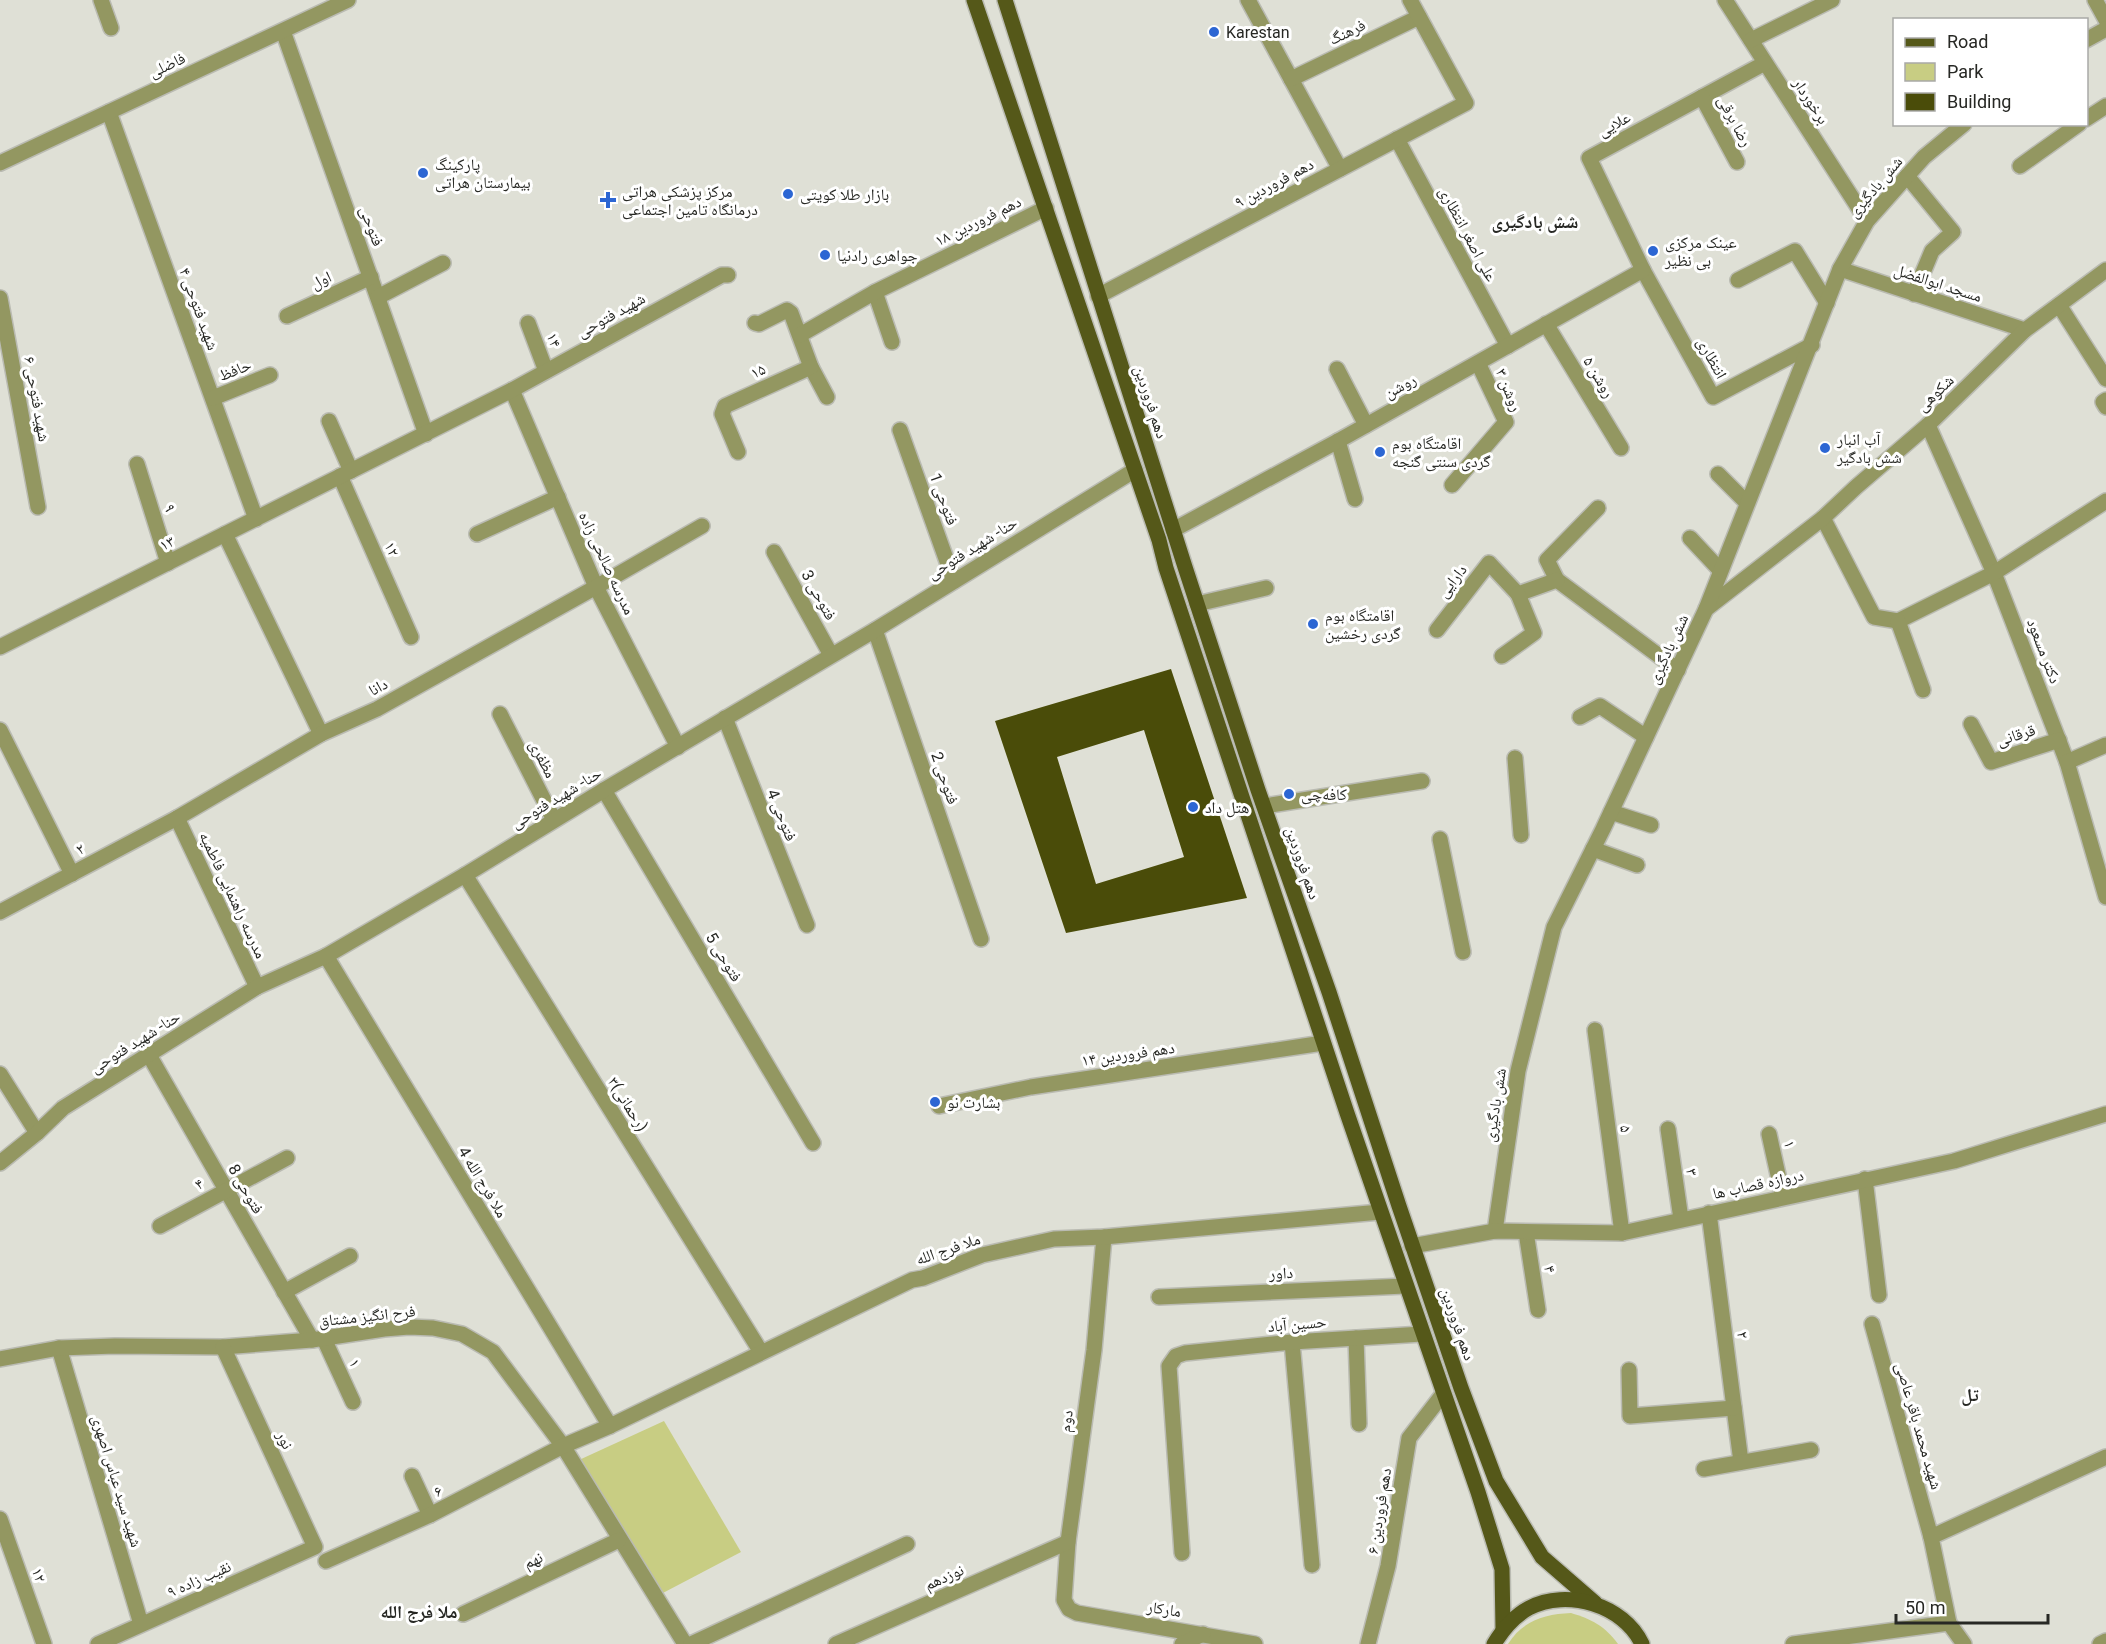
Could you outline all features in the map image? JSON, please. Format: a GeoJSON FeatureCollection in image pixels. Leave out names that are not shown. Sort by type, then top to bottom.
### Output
{"type":"FeatureCollection","features":[{"type":"Feature","properties":{"kind":"main road"},"geometry":{"type":"LineString","coordinates":[[974,0],[1135,470],[1323,1044],[1502,1569],[1503,1628]]}},
{"type":"Feature","properties":{"kind":"main road","name":"دهم فروردین"},"geometry":{"type":"LineString","coordinates":[[1005,0],[1173,530],[1264,807],[1329,992],[1412,1246],[1496,1481],[1542,1557],[1595,1603]]}},
{"type":"Feature","properties":{"kind":"main road"},"geometry":{"type":"LineString","coordinates":[[1494,1644],[1503,1628],[1530,1607],[1562,1599],[1595,1603],[1620,1617],[1639,1637],[1642,1644]]}},
{"type":"Feature","properties":{"kind":"street"},"geometry":{"type":"LineString","coordinates":[[101,0],[111,28]]}},
{"type":"Feature","properties":{"kind":"street","name":"فاضلی"},"geometry":{"type":"LineString","coordinates":[[0,163],[348,0]]}},
{"type":"Feature","properties":{"kind":"street"},"geometry":{"type":"LineString","coordinates":[[1248,0],[1340,169]]}},
{"type":"Feature","properties":{"kind":"street"},"geometry":{"type":"LineString","coordinates":[[1410,0],[1419,17]]}},
{"type":"Feature","properties":{"kind":"street","name":"برخوردار"},"geometry":{"type":"LineString","coordinates":[[1725,0],[1867,221]]}},
{"type":"Feature","properties":{"kind":"street"},"geometry":{"type":"LineString","coordinates":[[1750,40],[1832,0]]}},
{"type":"Feature","properties":{"kind":"street"},"geometry":{"type":"LineString","coordinates":[[2095,0],[2106,20]]}},
{"type":"Feature","properties":{"kind":"street","name":"دهم فروردین ۹"},"geometry":{"type":"LineString","coordinates":[[1098,296],[1466,103],[1419,17]]}},
{"type":"Feature","properties":{"kind":"street","name":"فرهنگ"},"geometry":{"type":"LineString","coordinates":[[1291,80],[1419,17]]}},
{"type":"Feature","properties":{"kind":"street"},"geometry":{"type":"LineString","coordinates":[[2088,39],[2106,28]]}},
{"type":"Feature","properties":{"kind":"street","name":"فتوحی"},"geometry":{"type":"LineString","coordinates":[[283,31],[426,434]]}},
{"type":"Feature","properties":{"kind":"street","name":"علایی"},"geometry":{"type":"LineString","coordinates":[[1643,270],[1589,158],[1765,63]]}},
{"type":"Feature","properties":{"kind":"street","name":"رضا برقی"},"geometry":{"type":"LineString","coordinates":[[1702,97],[1737,162]]}},
{"type":"Feature","properties":{"kind":"street"},"geometry":{"type":"LineString","coordinates":[[2088,118],[2106,106]]}},
{"type":"Feature","properties":{"kind":"street","name":"شهید فتوحی ۴"},"geometry":{"type":"LineString","coordinates":[[109,112],[256,519]]}},
{"type":"Feature","properties":{"kind":"street","name":"شش بادگیری"},"geometry":{"type":"LineString","coordinates":[[1495,1231],[1518,1071],[1554,927],[1611,812],[1706,609],[1812,345],[1840,269],[1867,221],[1924,157],[1962,126]]}},
{"type":"Feature","properties":{"kind":"street"},"geometry":{"type":"LineString","coordinates":[[2020,166],[2076,126]]}},
{"type":"Feature","properties":{"kind":"street","name":"علی اصغر انتظاری"},"geometry":{"type":"LineString","coordinates":[[1397,139],[1508,346]]}},
{"type":"Feature","properties":{"kind":"street"},"geometry":{"type":"LineString","coordinates":[[1907,176],[1953,232],[1932,251],[1914,294]]}},
{"type":"Feature","properties":{"kind":"street","name":"دهم فروردین ۱۸"},"geometry":{"type":"LineString","coordinates":[[800,335],[875,292],[1046,208]]}},
{"type":"Feature","properties":{"kind":"street"},"geometry":{"type":"LineString","coordinates":[[1738,280],[1795,251],[1827,303]]}},
{"type":"Feature","properties":{"kind":"street"},"geometry":{"type":"LineString","coordinates":[[378,297],[443,263]]}},
{"type":"Feature","properties":{"kind":"street","name":"مسجد ابوالفضل"},"geometry":{"type":"LineString","coordinates":[[1840,269],[2025,330]]}},
{"type":"Feature","properties":{"kind":"street","name":"روشن"},"geometry":{"type":"LineString","coordinates":[[1173,530],[1338,441],[1643,270]]}},
{"type":"Feature","properties":{"kind":"street","name":"انتظاری"},"geometry":{"type":"LineString","coordinates":[[1643,270],[1713,397],[1812,345]]}},
{"type":"Feature","properties":{"kind":"street","name":"شکوهی"},"geometry":{"type":"LineString","coordinates":[[1706,609],[1823,518],[1928,425],[2025,330],[2106,270]]}},
{"type":"Feature","properties":{"kind":"street","name":"شهید فتوحی"},"geometry":{"type":"LineString","coordinates":[[512,390],[722,275],[728,274]]}},
{"type":"Feature","properties":{"kind":"street","name":"اول"},"geometry":{"type":"LineString","coordinates":[[287,316],[371,277]]}},
{"type":"Feature","properties":{"kind":"street"},"geometry":{"type":"LineString","coordinates":[[875,292],[892,342]]}},
{"type":"Feature","properties":{"kind":"street","name":"شهید فتوحی ۶"},"geometry":{"type":"LineString","coordinates":[[0,298],[38,507]]}},
{"type":"Feature","properties":{"kind":"street"},"geometry":{"type":"LineString","coordinates":[[2059,305],[2106,379]]}},
{"type":"Feature","properties":{"kind":"street"},"geometry":{"type":"LineString","coordinates":[[755,323],[759,324],[787,310],[791,313],[811,367],[827,397]]}},
{"type":"Feature","properties":{"kind":"street","name":"۱۴"},"geometry":{"type":"LineString","coordinates":[[528,323],[546,371]]}},
{"type":"Feature","properties":{"kind":"street","name":"روشن ۵"},"geometry":{"type":"LineString","coordinates":[[1546,324],[1621,448]]}},
{"type":"Feature","properties":{"kind":"street","name":"روشن ۳"},"geometry":{"type":"LineString","coordinates":[[1452,485],[1506,422],[1478,363]]}},
{"type":"Feature","properties":{"kind":"street","name":"۱۵"},"geometry":{"type":"LineString","coordinates":[[738,452],[722,410],[725,406],[811,367]]}},
{"type":"Feature","properties":{"kind":"street"},"geometry":{"type":"LineString","coordinates":[[1337,369],[1366,425]]}},
{"type":"Feature","properties":{"kind":"street","name":"حافظ"},"geometry":{"type":"LineString","coordinates":[[213,399],[270,375]]}},
{"type":"Feature","properties":{"kind":"street","name":"۱۳"},"geometry":{"type":"LineString","coordinates":[[0,647],[512,390]]}},
{"type":"Feature","properties":{"kind":"street","name":"مدرسه صالحی زاده"},"geometry":{"type":"LineString","coordinates":[[512,390],[596,587],[678,747]]}},
{"type":"Feature","properties":{"kind":"street"},"geometry":{"type":"LineString","coordinates":[[2106,400],[2103,402],[2106,407]]}},
{"type":"Feature","properties":{"kind":"street"},"geometry":{"type":"LineString","coordinates":[[329,421],[346,474]]}},
{"type":"Feature","properties":{"kind":"street","name":"دکتر مسعود"},"geometry":{"type":"LineString","coordinates":[[1928,425],[1994,573],[2059,740],[2100,853],[2106,897]]}},
{"type":"Feature","properties":{"kind":"street","name":"فتوحی 1"},"geometry":{"type":"LineString","coordinates":[[900,430],[954,581]]}},
{"type":"Feature","properties":{"kind":"street"},"geometry":{"type":"LineString","coordinates":[[1338,441],[1355,499]]}},
{"type":"Feature","properties":{"kind":"street","name":"۹"},"geometry":{"type":"LineString","coordinates":[[137,464],[168,563]]}},
{"type":"Feature","properties":{"kind":"street","name":"حنا- شهید فتوحی"},"geometry":{"type":"LineString","coordinates":[[0,1163],[63,1108],[257,987],[326,956],[465,875],[724,718],[875,630],[1135,470]]}},
{"type":"Feature","properties":{"kind":"street","name":"۱۲"},"geometry":{"type":"LineString","coordinates":[[346,474],[411,637]]}},
{"type":"Feature","properties":{"kind":"street"},"geometry":{"type":"LineString","coordinates":[[1718,474],[1747,503]]}},
{"type":"Feature","properties":{"kind":"street"},"geometry":{"type":"LineString","coordinates":[[477,534],[558,497]]}},
{"type":"Feature","properties":{"kind":"street"},"geometry":{"type":"LineString","coordinates":[[1823,518],[1874,617],[1898,621],[1994,573],[2106,501]]}},
{"type":"Feature","properties":{"kind":"street"},"geometry":{"type":"LineString","coordinates":[[1599,508],[1547,560],[1557,580],[1678,670]]}},
{"type":"Feature","properties":{"kind":"street","name":"دانا"},"geometry":{"type":"LineString","coordinates":[[177,818],[321,734],[377,709],[702,526]]}},
{"type":"Feature","properties":{"kind":"street"},"geometry":{"type":"LineString","coordinates":[[225,534],[321,734]]}},
{"type":"Feature","properties":{"kind":"street"},"geometry":{"type":"LineString","coordinates":[[1690,538],[1720,570]]}},
{"type":"Feature","properties":{"kind":"street","name":"فتوحی 3"},"geometry":{"type":"LineString","coordinates":[[774,552],[831,655]]}},
{"type":"Feature","properties":{"kind":"street","name":"دارایی"},"geometry":{"type":"LineString","coordinates":[[1437,630],[1489,563],[1518,594]]}},
{"type":"Feature","properties":{"kind":"street"},"geometry":{"type":"LineString","coordinates":[[1502,656],[1534,633],[1518,594],[1557,580]]}},
{"type":"Feature","properties":{"kind":"street"},"geometry":{"type":"LineString","coordinates":[[1197,604],[1266,588]]}},
{"type":"Feature","properties":{"kind":"street"},"geometry":{"type":"LineString","coordinates":[[1898,621],[1923,690]]}},
{"type":"Feature","properties":{"kind":"street","name":"فتوحی 2"},"geometry":{"type":"LineString","coordinates":[[875,630],[981,939]]}},
{"type":"Feature","properties":{"kind":"street"},"geometry":{"type":"LineString","coordinates":[[1580,717],[1600,706],[1646,737]]}},
{"type":"Feature","properties":{"kind":"street","name":"مظفری"},"geometry":{"type":"LineString","coordinates":[[500,714],[554,820]]}},
{"type":"Feature","properties":{"kind":"street","name":"فتوحی 4"},"geometry":{"type":"LineString","coordinates":[[724,718],[807,925]]}},
{"type":"Feature","properties":{"kind":"street","name":"قرقانی"},"geometry":{"type":"LineString","coordinates":[[1971,724],[1991,762],[2059,740]]}},
{"type":"Feature","properties":{"kind":"street"},"geometry":{"type":"LineString","coordinates":[[0,730],[72,874]]}},
{"type":"Feature","properties":{"kind":"street"},"geometry":{"type":"LineString","coordinates":[[2067,762],[2106,745]]}},
{"type":"Feature","properties":{"kind":"street"},"geometry":{"type":"LineString","coordinates":[[1515,758],[1521,835]]}},
{"type":"Feature","properties":{"kind":"street"},"geometry":{"type":"LineString","coordinates":[[1264,807],[1422,781]]}},
{"type":"Feature","properties":{"kind":"street","name":"فتوحی 5"},"geometry":{"type":"LineString","coordinates":[[604,790],[813,1143]]}},
{"type":"Feature","properties":{"kind":"street"},"geometry":{"type":"LineString","coordinates":[[1611,812],[1651,825]]}},
{"type":"Feature","properties":{"kind":"street","name":"۲"},"geometry":{"type":"LineString","coordinates":[[0,912],[177,818]]}},
{"type":"Feature","properties":{"kind":"street","name":"مدرسه راهنمایی فاطمیه"},"geometry":{"type":"LineString","coordinates":[[177,818],[257,987]]}},
{"type":"Feature","properties":{"kind":"street"},"geometry":{"type":"LineString","coordinates":[[1440,839],[1463,952]]}},
{"type":"Feature","properties":{"kind":"street"},"geometry":{"type":"LineString","coordinates":[[1593,849],[1637,864]]}},
{"type":"Feature","properties":{"kind":"street","name":"۳(رحمانی)"},"geometry":{"type":"LineString","coordinates":[[465,875],[761,1352]]}},
{"type":"Feature","properties":{"kind":"street","name":"4 ملا فرج الله"},"geometry":{"type":"LineString","coordinates":[[326,956],[610,1426]]}},
{"type":"Feature","properties":{"kind":"street","name":"۵"},"geometry":{"type":"LineString","coordinates":[[1595,1030],[1622,1233]]}},
{"type":"Feature","properties":{"kind":"street","name":"دهم فروردین ۱۴"},"geometry":{"type":"LineString","coordinates":[[939,1106],[1031,1087],[1323,1044]]}},
{"type":"Feature","properties":{"kind":"street","name":"فتوحی 8"},"geometry":{"type":"LineString","coordinates":[[148,1055],[284,1292],[318,1339]]}},
{"type":"Feature","properties":{"kind":"street"},"geometry":{"type":"LineString","coordinates":[[0,1074],[37,1133]]}},
{"type":"Feature","properties":{"kind":"street","name":"دروازه قصاب ها"},"geometry":{"type":"LineString","coordinates":[[1412,1246],[1495,1231],[1622,1233],[1954,1161],[2106,1114]]}},
{"type":"Feature","properties":{"kind":"street","name":"۳"},"geometry":{"type":"LineString","coordinates":[[1668,1129],[1681,1219]]}},
{"type":"Feature","properties":{"kind":"street","name":"۱"},"geometry":{"type":"LineString","coordinates":[[1769,1134],[1783,1197]]}},
{"type":"Feature","properties":{"kind":"street","name":"۴"},"geometry":{"type":"LineString","coordinates":[[160,1226],[288,1158]]}},
{"type":"Feature","properties":{"kind":"street"},"geometry":{"type":"LineString","coordinates":[[1864,1179],[1879,1295]]}},
{"type":"Feature","properties":{"kind":"street","name":"ملا فرج الله"},"geometry":{"type":"LineString","coordinates":[[563,1446],[610,1426],[912,1280],[923,1278],[982,1255],[1054,1239],[1104,1237],[1380,1212]]}},
{"type":"Feature","properties":{"kind":"street","name":"۲"},"geometry":{"type":"LineString","coordinates":[[1709,1213],[1741,1462]]}},
{"type":"Feature","properties":{"kind":"street","name":"۴"},"geometry":{"type":"LineString","coordinates":[[1526,1232],[1538,1310]]}},
{"type":"Feature","properties":{"kind":"street","name":"دوم"},"geometry":{"type":"LineString","coordinates":[[1069,1609],[1064,1600],[1068,1542],[1094,1350],[1104,1237]]}},
{"type":"Feature","properties":{"kind":"street"},"geometry":{"type":"LineString","coordinates":[[284,1292],[350,1256]]}},
{"type":"Feature","properties":{"kind":"street","name":"داور"},"geometry":{"type":"LineString","coordinates":[[1159,1297],[1405,1286]]}},
{"type":"Feature","properties":{"kind":"street","name":"شهید محمد باقر عاصی"},"geometry":{"type":"LineString","coordinates":[[1872,1324],[1931,1537],[1949,1623]]}},
{"type":"Feature","properties":{"kind":"street","name":"فرح انگیز مشتاق"},"geometry":{"type":"LineString","coordinates":[[0,1359],[58,1348],[222,1347],[318,1339],[409,1327],[433,1328],[462,1334],[494,1352],[563,1446],[685,1644]]}},
{"type":"Feature","properties":{"kind":"street","name":"حسین آباد"},"geometry":{"type":"LineString","coordinates":[[1182,1553],[1169,1366],[1176,1356],[1185,1353],[1292,1342],[1422,1334]]}},
{"type":"Feature","properties":{"kind":"street"},"geometry":{"type":"LineString","coordinates":[[1356,1338],[1359,1424]]}},
{"type":"Feature","properties":{"kind":"street","name":"۱"},"geometry":{"type":"LineString","coordinates":[[318,1339],[353,1402]]}},
{"type":"Feature","properties":{"kind":"street"},"geometry":{"type":"LineString","coordinates":[[1292,1342],[1312,1565]]}},
{"type":"Feature","properties":{"kind":"street","name":"نور"},"geometry":{"type":"LineString","coordinates":[[222,1347],[315,1547]]}},
{"type":"Feature","properties":{"kind":"street","name":"شهید سید عباس اصهری"},"geometry":{"type":"LineString","coordinates":[[58,1348],[141,1624]]}},
{"type":"Feature","properties":{"kind":"street"},"geometry":{"type":"LineString","coordinates":[[1629,1370],[1630,1416],[1734,1408]]}},
{"type":"Feature","properties":{"kind":"street","name":"دهم فروردین ۶"},"geometry":{"type":"LineString","coordinates":[[1368,1644],[1388,1566],[1410,1438],[1443,1394]]}},
{"type":"Feature","properties":{"kind":"street","name":"۶"},"geometry":{"type":"LineString","coordinates":[[326,1561],[430,1515],[563,1446]]}},
{"type":"Feature","properties":{"kind":"street"},"geometry":{"type":"LineString","coordinates":[[1704,1469],[1811,1450]]}},
{"type":"Feature","properties":{"kind":"street"},"geometry":{"type":"LineString","coordinates":[[1931,1537],[2106,1457]]}},
{"type":"Feature","properties":{"kind":"street"},"geometry":{"type":"LineString","coordinates":[[412,1476],[430,1515]]}},
{"type":"Feature","properties":{"kind":"street","name":"۱۲"},"geometry":{"type":"LineString","coordinates":[[0,1519],[44,1644]]}},
{"type":"Feature","properties":{"kind":"street","name":"نهم"},"geometry":{"type":"LineString","coordinates":[[463,1614],[619,1540]]}},
{"type":"Feature","properties":{"kind":"street","name":"نوزدهم"},"geometry":{"type":"LineString","coordinates":[[836,1644],[1068,1542]]}},
{"type":"Feature","properties":{"kind":"street"},"geometry":{"type":"LineString","coordinates":[[691,1644],[907,1544]]}},
{"type":"Feature","properties":{"kind":"street","name":"نقیب زاده ۹"},"geometry":{"type":"LineString","coordinates":[[98,1644],[315,1547]]}},
{"type":"Feature","properties":{"kind":"street","name":"مارکار"},"geometry":{"type":"LineString","coordinates":[[1069,1609],[1077,1613],[1255,1644]]}},
{"type":"Feature","properties":{"kind":"street"},"geometry":{"type":"LineString","coordinates":[[1793,1644],[1949,1623],[1964,1644]]}},
{"type":"Feature","properties":{"kind":"street"},"geometry":{"type":"LineString","coordinates":[[1182,1644],[1203,1634]]}},
{"type":"Feature","properties":{"kind":"street"},"geometry":{"type":"LineString","coordinates":[[2100,1644],[2106,1641]]}},
{"type":"Feature","properties":{"kind":"green space"},"geometry":{"type":"Polygon","coordinates":[[[664,1421],[741,1552],[661,1594],[579,1460],[664,1421]]]}},
{"type":"Feature","properties":{"kind":"green space"},"geometry":{"type":"Polygon","coordinates":[[[1571,1613],[1597,1624],[1618,1644],[1508,1644],[1520,1630],[1535,1620],[1571,1613]]]}},
{"type":"Feature","properties":{"kind":"building","name":"هتل داد"},"geometry":{"type":"Polygon","coordinates":[[[1171,669],[1247,898],[1066,933],[995,721],[1171,669]],[[1144,730],[1057,757],[1096,884],[1184,857],[1144,730]]]}},
{"type":"Feature","properties":{"kind":"place","name":"Karestan"},"geometry":{"type":"Point","coordinates":[1214,32]}},
{"type":"Feature","properties":{"kind":"place","name":"پارکینگ بیمارستان هراتی"},"geometry":{"type":"Point","coordinates":[423,173]}},
{"type":"Feature","properties":{"kind":"place","name":"بازار طلا کویتی"},"geometry":{"type":"Point","coordinates":[788,194]}},
{"type":"Feature","properties":{"kind":"place","name":"مرکز پزشکی هراتی درمانگاه تامین اجتماعی"},"geometry":{"type":"Point","coordinates":[608,200]}},
{"type":"Feature","properties":{"kind":"place","name":"عینک مرکزی بی نظیر"},"geometry":{"type":"Point","coordinates":[1653,251]}},
{"type":"Feature","properties":{"kind":"place","name":"جواهری رادنیا"},"geometry":{"type":"Point","coordinates":[825,255]}},
{"type":"Feature","properties":{"kind":"place","name":"آب انبار شش بادگیر"},"geometry":{"type":"Point","coordinates":[1825,448]}},
{"type":"Feature","properties":{"kind":"place","name":"اقامتگاه بوم گردی سنتی گنجه"},"geometry":{"type":"Point","coordinates":[1380,452]}},
{"type":"Feature","properties":{"kind":"place","name":"اقامتگاه بوم گردی رخشین"},"geometry":{"type":"Point","coordinates":[1313,624]}},
{"type":"Feature","properties":{"kind":"place","name":"کافه‌چی"},"geometry":{"type":"Point","coordinates":[1289,794]}},
{"type":"Feature","properties":{"kind":"place","name":"هتل داد"},"geometry":{"type":"Point","coordinates":[1193,807]}},
{"type":"Feature","properties":{"kind":"place","name":"بشارت نو"},"geometry":{"type":"Point","coordinates":[935,1102]}},
{"type":"Feature","properties":{"kind":"district","name":"شش بادگیری"},"geometry":{"type":"Point","coordinates":[1535,221]}},
{"type":"Feature","properties":{"kind":"district","name":"تل"},"geometry":{"type":"Point","coordinates":[1970,1394]}},
{"type":"Feature","properties":{"kind":"district","name":"ملا فرج الله"},"geometry":{"type":"Point","coordinates":[419,1611]}}]}
